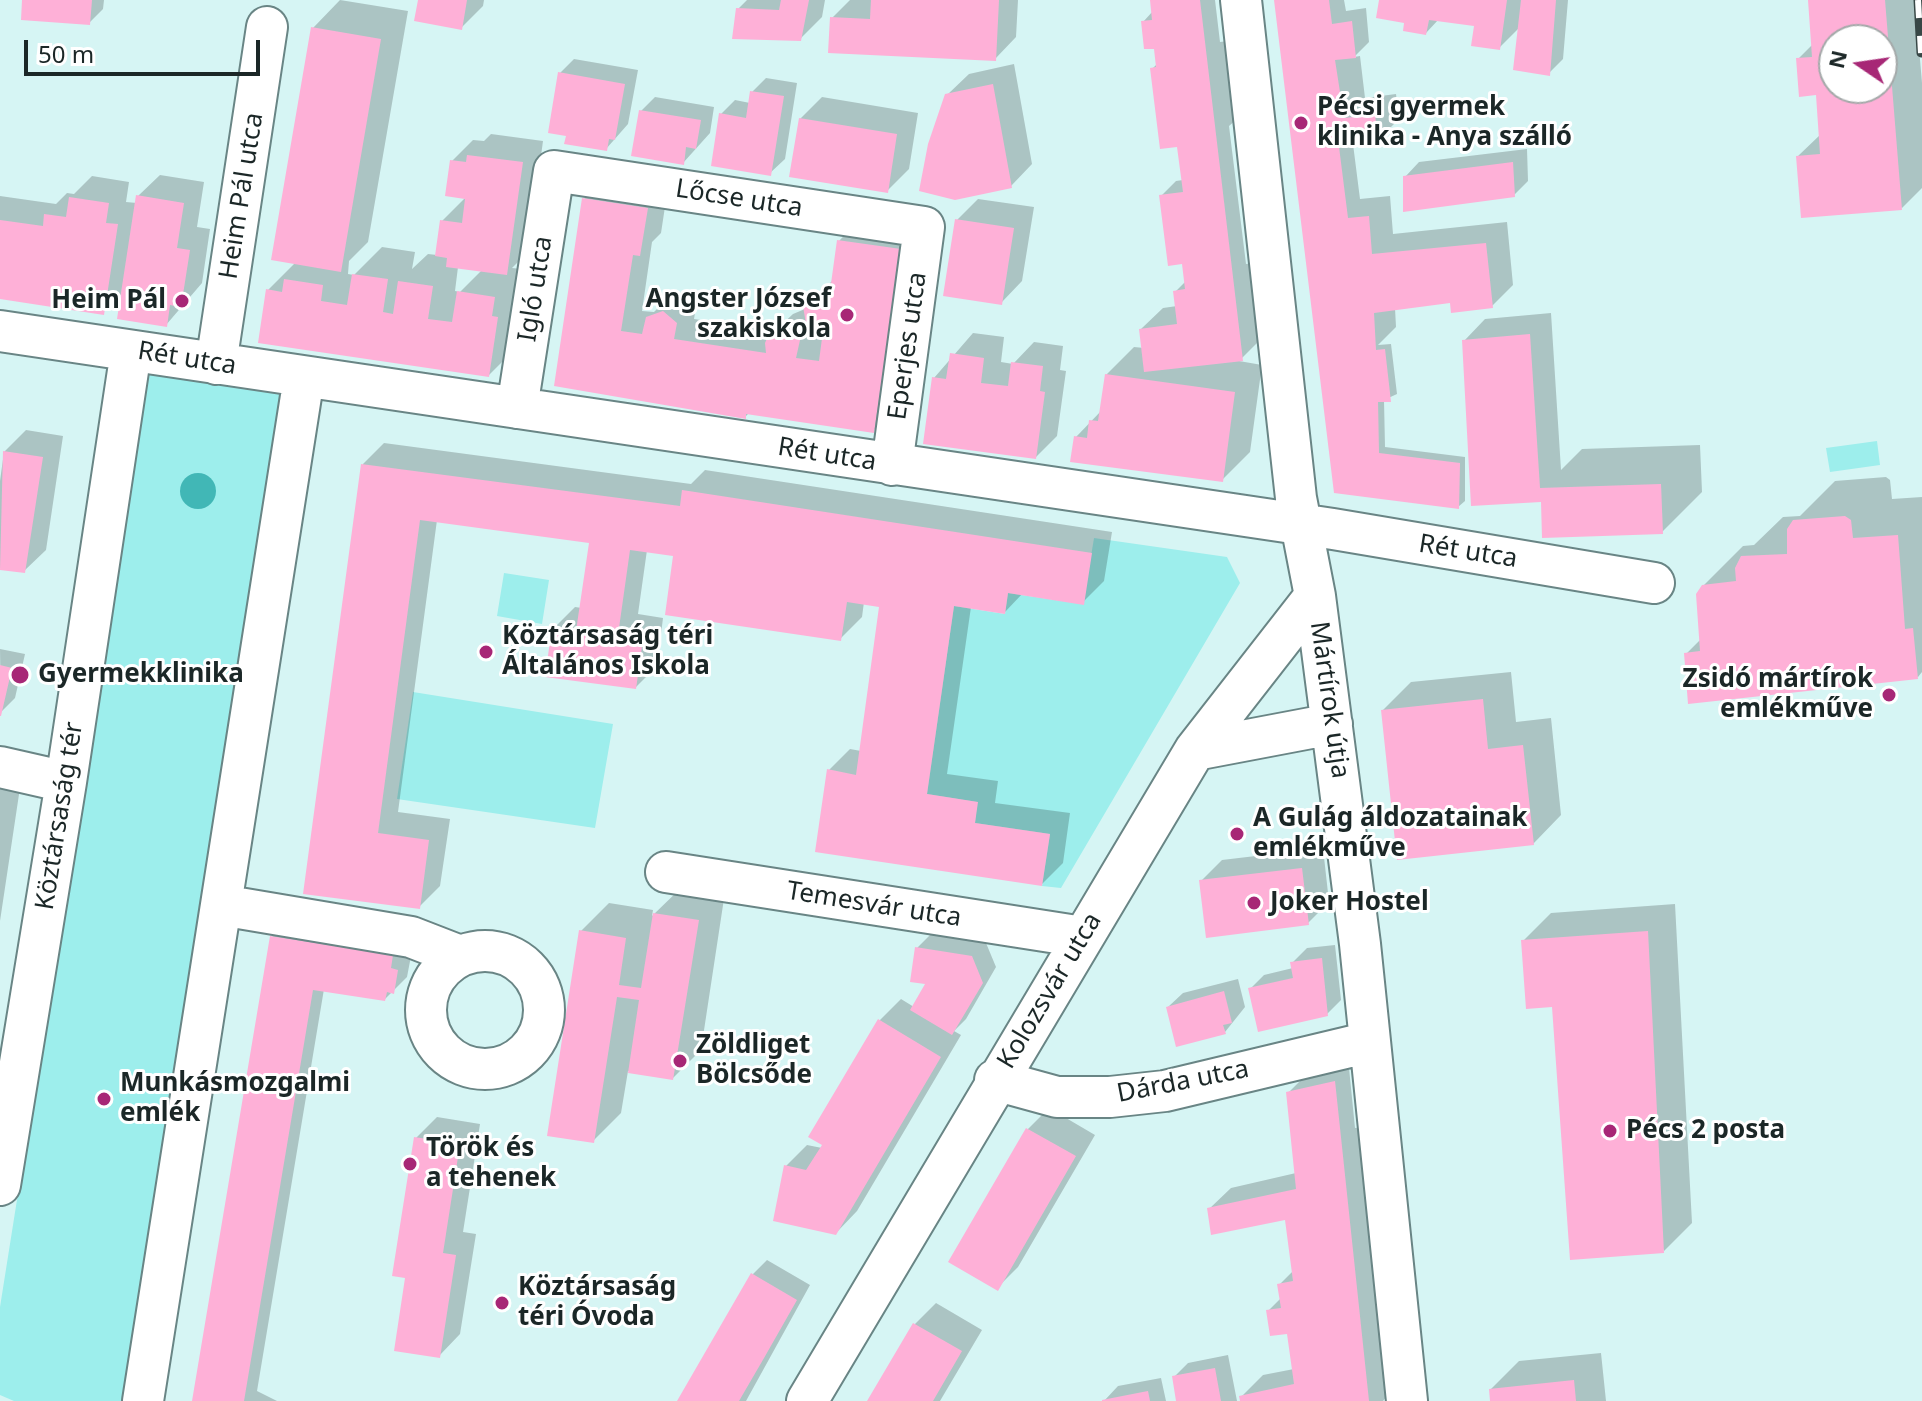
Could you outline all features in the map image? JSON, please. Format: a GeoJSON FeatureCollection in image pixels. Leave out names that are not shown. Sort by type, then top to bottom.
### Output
{"type":"FeatureCollection","features":[{"type":"Feature","properties":{"kind":"street","name":"Mártírok útja"},"geometry":{"type":"LineString","coordinates":[[1241,0],[1301,526],[1315,596],[1370,1042],[1407,1401]]}},
{"type":"Feature","properties":{"kind":"street","name":"Heim Pál utca"},"geometry":{"type":"LineString","coordinates":[[216,364],[267,27]]}},
{"type":"Feature","properties":{"kind":"street","name":"Lőcse utca"},"geometry":{"type":"LineString","coordinates":[[554,171],[924,227]]}},
{"type":"Feature","properties":{"kind":"street","name":"Igló utca"},"geometry":{"type":"LineString","coordinates":[[517,408],[554,171]]}},
{"type":"Feature","properties":{"kind":"street","name":"Eperjes utca"},"geometry":{"type":"LineString","coordinates":[[892,465],[924,227]]}},
{"type":"Feature","properties":{"kind":"street","name":"Rét utca"},"geometry":{"type":"LineString","coordinates":[[0,331],[1301,526],[1654,583]]}},
{"type":"Feature","properties":{"kind":"street","name":"Köztársaság tér"},"geometry":{"type":"LineString","coordinates":[[0,1185],[66,782],[131,351]]}},
{"type":"Feature","properties":{"kind":"street"},"geometry":{"type":"LineString","coordinates":[[143,1401],[304,377]]}},
{"type":"Feature","properties":{"kind":"street","name":"Kolozsvár utca"},"geometry":{"type":"LineString","coordinates":[[807,1401],[995,1080],[1195,750],[1315,596]]}},
{"type":"Feature","properties":{"kind":"street"},"geometry":{"type":"LineString","coordinates":[[1195,750],[1332,724]]}},
{"type":"Feature","properties":{"kind":"street"},"geometry":{"type":"LineString","coordinates":[[0,767],[66,782]]}},
{"type":"Feature","properties":{"kind":"street","name":"Temesvár utca"},"geometry":{"type":"LineString","coordinates":[[666,872],[1083,937]]}},
{"type":"Feature","properties":{"kind":"street"},"geometry":{"type":"LineString","coordinates":[[221,905],[411,937],[460,956]]}},
{"type":"Feature","properties":{"kind":"street","name":"Dárda utca"},"geometry":{"type":"LineString","coordinates":[[995,1080],[1057,1097],[1124,1096],[1165,1091],[1370,1042]]}},
{"type":"Feature","properties":{"kind":"shaded area"},"geometry":{"type":"Polygon","coordinates":[[[148,373],[281,390],[126,1401],[14,1401],[0,1395],[0,1307],[148,373]]]}},
{"type":"Feature","properties":{"kind":"shaded area"},"geometry":{"type":"Polygon","coordinates":[[[1877,441],[1880,465],[1830,472],[1826,448],[1877,441]]]}},
{"type":"Feature","properties":{"kind":"shaded area"},"geometry":{"type":"Polygon","coordinates":[[[198,473],[211,478],[216,491],[211,504],[198,509],[185,504],[180,491],[185,478],[198,473]]]}},
{"type":"Feature","properties":{"kind":"shaded area"},"geometry":{"type":"Polygon","coordinates":[[[1094,538],[1227,557],[1240,583],[1061,888],[1042,886],[1050,834],[975,823],[977,802],[927,794],[954,606],[1005,614],[1008,593],[1083,604],[1094,538]]]}},
{"type":"Feature","properties":{"kind":"shaded area"},"geometry":{"type":"Polygon","coordinates":[[[504,573],[549,580],[542,624],[497,616],[504,573]]]}},
{"type":"Feature","properties":{"kind":"shaded area"},"geometry":{"type":"Polygon","coordinates":[[[413,692],[613,724],[595,828],[397,799],[413,692]]]}},
{"type":"Feature","properties":{"kind":"building"},"geometry":{"type":"Polygon","coordinates":[[[22,0],[92,0],[90,25],[21,20],[22,0]]]}},
{"type":"Feature","properties":{"kind":"building"},"geometry":{"type":"Polygon","coordinates":[[[418,0],[467,0],[462,30],[414,21],[418,0]]]}},
{"type":"Feature","properties":{"kind":"building"},"geometry":{"type":"Polygon","coordinates":[[[781,0],[809,0],[801,41],[732,39],[736,8],[779,10],[781,0]]]}},
{"type":"Feature","properties":{"kind":"building"},"geometry":{"type":"Polygon","coordinates":[[[871,0],[999,0],[996,61],[828,53],[830,17],[870,19],[871,0]]]}},
{"type":"Feature","properties":{"kind":"building"},"geometry":{"type":"Polygon","coordinates":[[[1150,0],[1200,0],[1243,361],[1144,372],[1139,329],[1177,324],[1173,291],[1185,289],[1182,264],[1168,266],[1159,195],[1183,192],[1177,147],[1160,149],[1150,68],[1156,67],[1154,49],[1144,49],[1141,21],[1152,20],[1150,0]]]}},
{"type":"Feature","properties":{"kind":"building"},"geometry":{"type":"Polygon","coordinates":[[[1274,0],[1329,0],[1332,24],[1352,21],[1356,58],[1335,60],[1344,118],[1375,115],[1379,142],[1339,147],[1348,218],[1369,216],[1372,254],[1486,243],[1493,308],[1451,313],[1450,303],[1374,313],[1376,350],[1385,349],[1391,402],[1378,402],[1379,453],[1460,463],[1459,509],[1334,493],[1274,0]]]}},
{"type":"Feature","properties":{"kind":"building"},"geometry":{"type":"Polygon","coordinates":[[[1379,0],[1507,0],[1500,50],[1471,46],[1474,26],[1429,20],[1426,35],[1403,31],[1404,23],[1376,18],[1379,0]]]}},
{"type":"Feature","properties":{"kind":"building"},"geometry":{"type":"Polygon","coordinates":[[[1521,0],[1556,0],[1550,76],[1513,70],[1521,0]]]}},
{"type":"Feature","properties":{"kind":"building"},"geometry":{"type":"Polygon","coordinates":[[[1808,0],[1885,0],[1887,24],[1818,24],[1818,104],[1893,104],[1902,210],[1801,218],[1796,156],[1820,154],[1816,95],[1799,97],[1796,58],[1812,57],[1808,0]]]}},
{"type":"Feature","properties":{"kind":"building"},"geometry":{"type":"Polygon","coordinates":[[[311,27],[381,39],[341,272],[271,260],[311,27]]]}},
{"type":"Feature","properties":{"kind":"building"},"geometry":{"type":"Polygon","coordinates":[[[558,72],[625,84],[615,140],[609,139],[607,151],[564,144],[566,136],[548,133],[558,72]]]}},
{"type":"Feature","properties":{"kind":"building"},"geometry":{"type":"Polygon","coordinates":[[[993,84],[1012,188],[955,200],[919,191],[928,144],[945,94],[993,84]]]}},
{"type":"Feature","properties":{"kind":"building"},"geometry":{"type":"Polygon","coordinates":[[[750,91],[784,96],[771,176],[711,166],[719,113],[746,118],[750,91]]]}},
{"type":"Feature","properties":{"kind":"building"},"geometry":{"type":"Polygon","coordinates":[[[639,110],[701,120],[696,149],[686,147],[684,165],[631,156],[639,110]]]}},
{"type":"Feature","properties":{"kind":"building"},"geometry":{"type":"Polygon","coordinates":[[[799,118],[897,134],[888,193],[789,177],[799,118]]]}},
{"type":"Feature","properties":{"kind":"building"},"geometry":{"type":"Polygon","coordinates":[[[467,155],[523,162],[507,275],[446,267],[447,258],[435,256],[440,220],[462,223],[465,199],[445,196],[450,160],[466,162],[467,155]]]}},
{"type":"Feature","properties":{"kind":"building"},"geometry":{"type":"Polygon","coordinates":[[[1513,162],[1515,197],[1403,212],[1403,176],[1513,162]]]}},
{"type":"Feature","properties":{"kind":"building"},"geometry":{"type":"Polygon","coordinates":[[[136,195],[184,203],[177,248],[190,250],[181,307],[170,305],[167,327],[117,319],[136,195]]]}},
{"type":"Feature","properties":{"kind":"building"},"geometry":{"type":"Polygon","coordinates":[[[69,197],[109,203],[106,223],[118,224],[104,315],[0,299],[0,220],[43,226],[44,214],[66,217],[69,197]]]}},
{"type":"Feature","properties":{"kind":"building","name":"Angster József szakiskola"},"geometry":{"type":"Polygon","coordinates":[[[582,198],[648,208],[640,256],[633,255],[621,331],[642,334],[646,317],[663,311],[677,323],[674,339],[766,353],[765,343],[769,334],[786,328],[800,340],[796,358],[819,361],[823,331],[806,324],[803,306],[817,295],[829,298],[837,240],[901,249],[874,433],[746,414],[746,419],[554,386],[582,198]]]}},
{"type":"Feature","properties":{"kind":"building"},"geometry":{"type":"Polygon","coordinates":[[[955,219],[1014,228],[1002,305],[943,296],[955,219]]]}},
{"type":"Feature","properties":{"kind":"building"},"geometry":{"type":"Polygon","coordinates":[[[352,274],[388,279],[383,312],[393,314],[398,281],[433,286],[428,319],[452,322],[457,291],[495,297],[492,316],[498,317],[489,377],[258,343],[266,289],[282,292],[284,279],[323,285],[321,301],[347,305],[352,274]]]}},
{"type":"Feature","properties":{"kind":"building"},"geometry":{"type":"Polygon","coordinates":[[[1530,334],[1540,488],[1661,484],[1663,534],[1542,538],[1541,502],[1471,506],[1462,340],[1530,334]]]}},
{"type":"Feature","properties":{"kind":"building"},"geometry":{"type":"Polygon","coordinates":[[[950,353],[984,358],[981,383],[1008,386],[1011,362],[1043,366],[1040,391],[1045,392],[1036,459],[923,444],[932,377],[946,379],[950,353]]]}},
{"type":"Feature","properties":{"kind":"building"},"geometry":{"type":"Polygon","coordinates":[[[1105,374],[1235,392],[1223,482],[1070,462],[1074,436],[1087,438],[1089,420],[1098,421],[1105,374]]]}},
{"type":"Feature","properties":{"kind":"building"},"geometry":{"type":"Polygon","coordinates":[[[3,451],[43,457],[25,573],[0,570],[3,451]]]}},
{"type":"Feature","properties":{"kind":"building"},"geometry":{"type":"Polygon","coordinates":[[[361,464],[680,506],[682,490],[1092,553],[1084,605],[1008,593],[1005,614],[954,606],[927,794],[978,802],[975,823],[1050,834],[1042,886],[815,852],[827,769],[856,775],[879,607],[847,602],[841,641],[665,615],[673,556],[630,550],[618,635],[643,639],[636,689],[545,677],[552,627],[576,631],[589,543],[420,520],[378,833],[429,840],[420,909],[303,894],[361,464]]]}},
{"type":"Feature","properties":{"kind":"building"},"geometry":{"type":"Polygon","coordinates":[[[1845,516],[1851,520],[1853,538],[1898,535],[1905,629],[1913,628],[1918,679],[1688,704],[1684,653],[1700,651],[1696,594],[1702,585],[1736,581],[1735,568],[1741,556],[1787,554],[1787,529],[1793,520],[1845,516]]]}},
{"type":"Feature","properties":{"kind":"building"},"geometry":{"type":"Polygon","coordinates":[[[0,665],[12,668],[1,716],[0,716],[0,665]]]}},
{"type":"Feature","properties":{"kind":"building"},"geometry":{"type":"Polygon","coordinates":[[[1483,699],[1488,749],[1523,745],[1534,845],[1397,860],[1381,710],[1483,699]]]}},
{"type":"Feature","properties":{"kind":"building","name":"Joker Hostel"},"geometry":{"type":"Polygon","coordinates":[[[1302,868],[1309,925],[1206,938],[1199,880],[1302,868]]]}},
{"type":"Feature","properties":{"kind":"building"},"geometry":{"type":"Polygon","coordinates":[[[653,913],[699,920],[673,1080],[628,1073],[639,1000],[617,997],[594,1143],[547,1136],[579,930],[626,938],[619,985],[641,988],[653,913]]]}},
{"type":"Feature","properties":{"kind":"building","name":"Pécs 2 posta"},"geometry":{"type":"Polygon","coordinates":[[[1648,931],[1664,1253],[1570,1260],[1552,1007],[1526,1009],[1521,940],[1648,931]]]}},
{"type":"Feature","properties":{"kind":"building"},"geometry":{"type":"Polygon","coordinates":[[[270,936],[393,955],[391,968],[398,970],[394,994],[387,992],[385,1001],[313,990],[244,1401],[192,1401],[270,936]]]}},
{"type":"Feature","properties":{"kind":"building"},"geometry":{"type":"Polygon","coordinates":[[[915,947],[972,956],[983,983],[952,1035],[910,1010],[925,984],[910,982],[915,947]]]}},
{"type":"Feature","properties":{"kind":"building"},"geometry":{"type":"Polygon","coordinates":[[[1322,958],[1328,1016],[1258,1032],[1248,988],[1293,978],[1290,962],[1322,958]]]}},
{"type":"Feature","properties":{"kind":"building"},"geometry":{"type":"Polygon","coordinates":[[[1224,991],[1232,1023],[1223,1025],[1226,1034],[1176,1047],[1166,1007],[1224,991]]]}},
{"type":"Feature","properties":{"kind":"building"},"geometry":{"type":"Polygon","coordinates":[[[878,1019],[941,1057],[836,1235],[773,1221],[784,1165],[806,1170],[822,1145],[808,1137],[878,1019]]]}},
{"type":"Feature","properties":{"kind":"building"},"geometry":{"type":"Polygon","coordinates":[[[1335,1081],[1369,1401],[1240,1401],[1239,1396],[1294,1384],[1287,1334],[1270,1336],[1266,1310],[1281,1308],[1277,1284],[1293,1281],[1285,1220],[1211,1235],[1207,1208],[1296,1189],[1286,1092],[1335,1081]]]}},
{"type":"Feature","properties":{"kind":"building"},"geometry":{"type":"Polygon","coordinates":[[[1026,1128],[1076,1156],[998,1291],[948,1262],[1026,1128]]]}},
{"type":"Feature","properties":{"kind":"building"},"geometry":{"type":"Polygon","coordinates":[[[414,1137],[460,1144],[443,1253],[456,1255],[440,1358],[394,1351],[405,1278],[392,1276],[414,1137]]]}},
{"type":"Feature","properties":{"kind":"building"},"geometry":{"type":"Polygon","coordinates":[[[751,1273],[797,1300],[764,1358],[739,1401],[677,1401],[751,1273]]]}},
{"type":"Feature","properties":{"kind":"building"},"geometry":{"type":"Polygon","coordinates":[[[913,1323],[962,1351],[933,1401],[867,1401],[913,1323]]]}},
{"type":"Feature","properties":{"kind":"building"},"geometry":{"type":"Polygon","coordinates":[[[1215,1368],[1221,1401],[1176,1401],[1172,1376],[1215,1368]]]}},
{"type":"Feature","properties":{"kind":"building"},"geometry":{"type":"Polygon","coordinates":[[[1574,1380],[1576,1401],[1490,1401],[1489,1389],[1574,1380]]]}},
{"type":"Feature","properties":{"kind":"building"},"geometry":{"type":"Polygon","coordinates":[[[1148,1391],[1150,1401],[1102,1401],[1102,1400],[1148,1391]]]}},
{"type":"Feature","properties":{"kind":"railway"},"geometry":{"type":"LineString","coordinates":[[1918,0],[1921,53]]}},
{"type":"Feature","properties":{"kind":"place","name":"Pécsi gyermek klinika - Anya szálló"},"geometry":{"type":"Point","coordinates":[1301,123]}},
{"type":"Feature","properties":{"kind":"place","name":"Heim Pál"},"geometry":{"type":"Point","coordinates":[182,301]}},
{"type":"Feature","properties":{"kind":"place","name":"Angster József szakiskola"},"geometry":{"type":"Point","coordinates":[847,315]}},
{"type":"Feature","properties":{"kind":"place","name":"Köztársaság téri Általános Iskola"},"geometry":{"type":"Point","coordinates":[486,652]}},
{"type":"Feature","properties":{"kind":"place","name":"Gyermekklinika"},"geometry":{"type":"Point","coordinates":[20,675]}},
{"type":"Feature","properties":{"kind":"place","name":"Zsidó mártírok emlékműve"},"geometry":{"type":"Point","coordinates":[1889,695]}},
{"type":"Feature","properties":{"kind":"place","name":"A Gulág áldozatainak emlékműve"},"geometry":{"type":"Point","coordinates":[1237,834]}},
{"type":"Feature","properties":{"kind":"place","name":"Joker Hostel"},"geometry":{"type":"Point","coordinates":[1254,903]}},
{"type":"Feature","properties":{"kind":"place","name":"Zöldliget Bölcsőde"},"geometry":{"type":"Point","coordinates":[680,1061]}},
{"type":"Feature","properties":{"kind":"place","name":"Munkásmozgalmi emlék"},"geometry":{"type":"Point","coordinates":[104,1099]}},
{"type":"Feature","properties":{"kind":"place","name":"Pécs 2 posta"},"geometry":{"type":"Point","coordinates":[1610,1131]}},
{"type":"Feature","properties":{"kind":"place","name":"Török és a tehenek"},"geometry":{"type":"Point","coordinates":[410,1164]}},
{"type":"Feature","properties":{"kind":"place","name":"Köztársaság téri Óvoda"},"geometry":{"type":"Point","coordinates":[502,1303]}}]}
